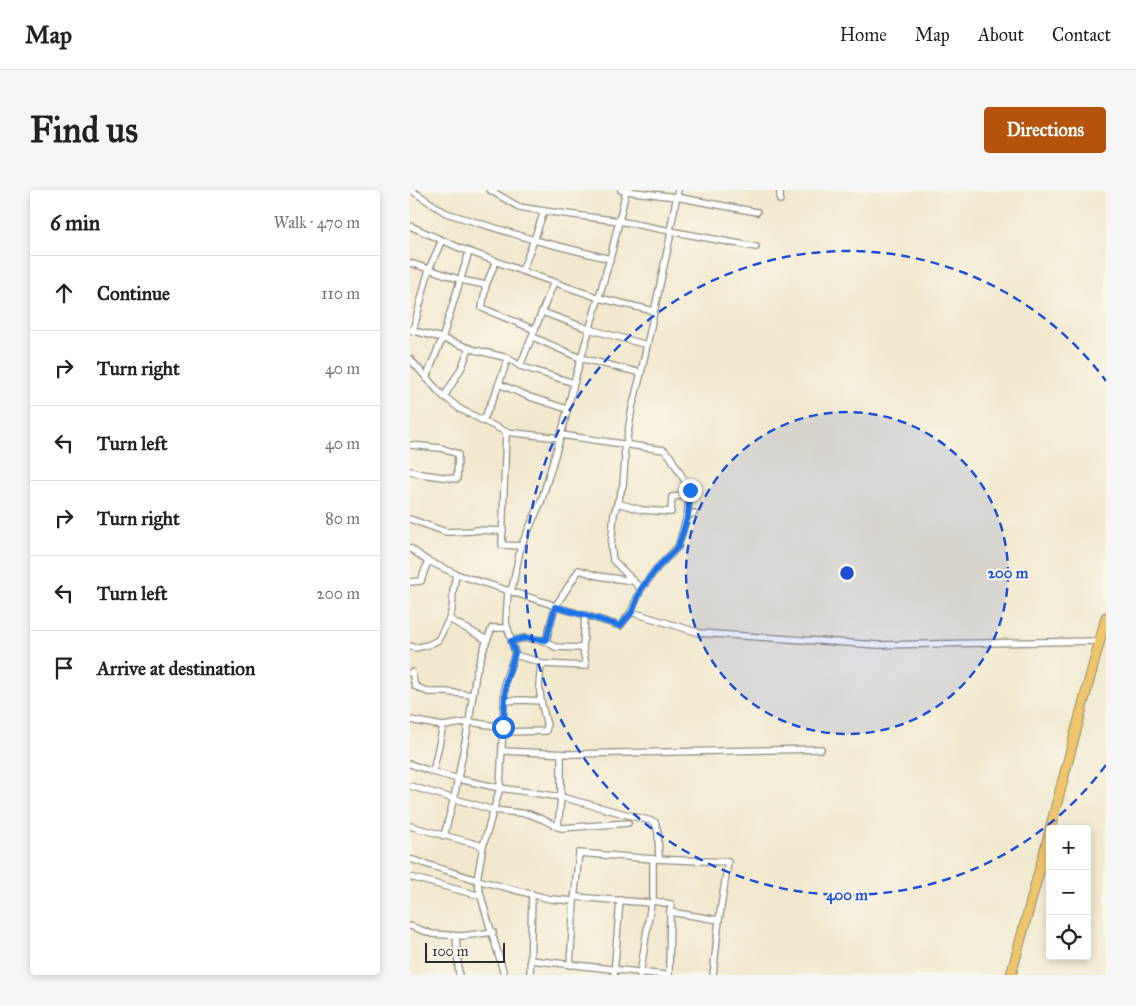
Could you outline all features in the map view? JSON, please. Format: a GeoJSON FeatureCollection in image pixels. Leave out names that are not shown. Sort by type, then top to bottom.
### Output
{"type":"FeatureCollection","features":[{"type":"Feature","properties":{"kind":"highway"},"geometry":{"type":"LineString","coordinates":[[1051,825],[1106,617]]}},
{"type":"Feature","properties":{"kind":"highway"},"geometry":{"type":"LineString","coordinates":[[1012,975],[1046,845]]}},
{"type":"Feature","properties":{"kind":"street"},"geometry":{"type":"LineString","coordinates":[[411,190],[446,213],[534,240],[610,259]]}},
{"type":"Feature","properties":{"kind":"street"},"geometry":{"type":"LineString","coordinates":[[504,975],[477,880],[500,788],[506,681],[515,653],[506,622],[508,591],[512,588],[521,546],[541,502],[561,437],[580,358],[610,259],[625,190],[677,193],[757,212]]}},
{"type":"Feature","properties":{"kind":"street"},"geometry":{"type":"LineString","coordinates":[[780,190],[780,200]]}},
{"type":"Feature","properties":{"kind":"street"},"geometry":{"type":"LineString","coordinates":[[494,191],[519,208],[619,221],[756,247]]}},
{"type":"Feature","properties":{"kind":"street"},"geometry":{"type":"LineString","coordinates":[[641,589],[613,560],[611,546],[614,514],[623,485],[625,445],[671,233],[677,193]]}},
{"type":"Feature","properties":{"kind":"street"},"geometry":{"type":"LineString","coordinates":[[522,271],[544,211]]}},
{"type":"Feature","properties":{"kind":"street"},"geometry":{"type":"LineString","coordinates":[[410,226],[469,252],[522,271],[598,297],[654,311]]}},
{"type":"Feature","properties":{"kind":"street"},"geometry":{"type":"LineString","coordinates":[[442,240],[429,269],[411,330],[508,358],[520,366],[574,382]]}},
{"type":"Feature","properties":{"kind":"street"},"geometry":{"type":"LineString","coordinates":[[426,378],[442,339],[469,252]]}},
{"type":"Feature","properties":{"kind":"street"},"geometry":{"type":"LineString","coordinates":[[496,261],[486,285],[482,308],[535,330]]}},
{"type":"Feature","properties":{"kind":"street"},"geometry":{"type":"LineString","coordinates":[[410,263],[461,280],[486,285]]}},
{"type":"Feature","properties":{"kind":"street"},"geometry":{"type":"LineString","coordinates":[[520,366],[554,282]]}},
{"type":"Feature","properties":{"kind":"street"},"geometry":{"type":"LineString","coordinates":[[542,312],[647,345]]}},
{"type":"Feature","properties":{"kind":"street"},"geometry":{"type":"LineString","coordinates":[[533,337],[580,358],[641,373]]}},
{"type":"Feature","properties":{"kind":"street"},"geometry":{"type":"LineString","coordinates":[[444,397],[462,367],[469,348]]}},
{"type":"Feature","properties":{"kind":"street"},"geometry":{"type":"LineString","coordinates":[[483,421],[508,358]]}},
{"type":"Feature","properties":{"kind":"street"},"geometry":{"type":"LineString","coordinates":[[410,359],[444,397],[460,409],[506,432],[664,450],[670,456],[690,490],[690,514],[678,547],[657,568],[641,589],[632,612],[620,626],[555,607],[456,574],[428,561],[410,548]]}},
{"type":"Feature","properties":{"kind":"street"},"geometry":{"type":"LineString","coordinates":[[499,384],[530,397],[567,409]]}},
{"type":"Feature","properties":{"kind":"street"},"geometry":{"type":"LineString","coordinates":[[506,432],[502,545],[521,546]]}},
{"type":"Feature","properties":{"kind":"street"},"geometry":{"type":"LineString","coordinates":[[410,445],[441,448],[458,454],[457,479],[410,471]]}},
{"type":"Feature","properties":{"kind":"street"},"geometry":{"type":"LineString","coordinates":[[617,503],[642,510],[670,512],[672,497],[689,495]]}},
{"type":"Feature","properties":{"kind":"street"},"geometry":{"type":"LineString","coordinates":[[410,519],[446,532],[503,531]]}},
{"type":"Feature","properties":{"kind":"street"},"geometry":{"type":"LineString","coordinates":[[410,582],[421,581],[428,561]]}},
{"type":"Feature","properties":{"kind":"street"},"geometry":{"type":"LineString","coordinates":[[546,640],[555,607],[579,570],[598,576],[634,581]]}},
{"type":"Feature","properties":{"kind":"street"},"geometry":{"type":"LineString","coordinates":[[410,646],[415,648],[438,640],[452,610],[456,574]]}},
{"type":"Feature","properties":{"kind":"street"},"geometry":{"type":"LineString","coordinates":[[632,612],[700,633],[878,645],[1100,641]]}},
{"type":"Feature","properties":{"kind":"street"},"geometry":{"type":"LineString","coordinates":[[514,655],[537,661],[541,664],[586,666],[583,648],[585,615]]}},
{"type":"Feature","properties":{"kind":"street"},"geometry":{"type":"LineString","coordinates":[[449,618],[487,640]]}},
{"type":"Feature","properties":{"kind":"street"},"geometry":{"type":"LineString","coordinates":[[444,836],[458,779],[476,673],[492,628],[507,628]]}},
{"type":"Feature","properties":{"kind":"street"},"geometry":{"type":"LineString","coordinates":[[511,641],[525,638],[546,640],[555,647],[583,648]]}},
{"type":"Feature","properties":{"kind":"street"},"geometry":{"type":"LineString","coordinates":[[410,720],[443,726],[469,722],[503,729],[546,731],[547,726],[539,685],[541,664]]}},
{"type":"Feature","properties":{"kind":"street"},"geometry":{"type":"LineString","coordinates":[[410,672],[412,672],[415,686],[428,692],[473,695]]}},
{"type":"Feature","properties":{"kind":"street"},"geometry":{"type":"LineString","coordinates":[[504,701],[541,701]]}},
{"type":"Feature","properties":{"kind":"street"},"geometry":{"type":"LineString","coordinates":[[433,772],[443,726]]}},
{"type":"Feature","properties":{"kind":"street"},"geometry":{"type":"LineString","coordinates":[[502,751],[561,754],[821,749]]}},
{"type":"Feature","properties":{"kind":"street"},"geometry":{"type":"LineString","coordinates":[[558,827],[561,797],[561,754]]}},
{"type":"Feature","properties":{"kind":"street"},"geometry":{"type":"LineString","coordinates":[[410,764],[458,779],[500,788],[561,797],[656,822],[658,832],[652,902],[640,974]]}},
{"type":"Feature","properties":{"kind":"street"},"geometry":{"type":"LineString","coordinates":[[410,786],[494,810],[529,814],[562,828],[628,823]]}},
{"type":"Feature","properties":{"kind":"street"},"geometry":{"type":"LineString","coordinates":[[410,826],[484,846]]}},
{"type":"Feature","properties":{"kind":"street"},"geometry":{"type":"LineString","coordinates":[[570,965],[579,853],[728,862],[719,920],[714,975]]}},
{"type":"Feature","properties":{"kind":"street"},"geometry":{"type":"LineString","coordinates":[[410,860],[550,899],[620,900],[671,904],[667,975],[614,972],[530,960]]}},
{"type":"Feature","properties":{"kind":"street"},"geometry":{"type":"LineString","coordinates":[[410,878],[481,896]]}},
{"type":"Feature","properties":{"kind":"street"},"geometry":{"type":"LineString","coordinates":[[530,975],[532,894]]}},
{"type":"Feature","properties":{"kind":"street"},"geometry":{"type":"LineString","coordinates":[[614,972],[620,900]]}},
{"type":"Feature","properties":{"kind":"street"},"geometry":{"type":"LineString","coordinates":[[670,912],[719,920]]}},
{"type":"Feature","properties":{"kind":"street"},"geometry":{"type":"LineString","coordinates":[[410,926],[432,934],[456,936],[493,932]]}},
{"type":"Feature","properties":{"kind":"street"},"geometry":{"type":"LineString","coordinates":[[456,936],[459,975]]}},
{"type":"Feature","properties":{"kind":"route"},"geometry":{"type":"LineString","coordinates":[[503,727],[506,681],[515,653],[511,641],[525,638],[546,640],[555,607],[620,626],[632,612],[641,589],[657,568],[678,547],[688,516],[690,490]]}}]}
